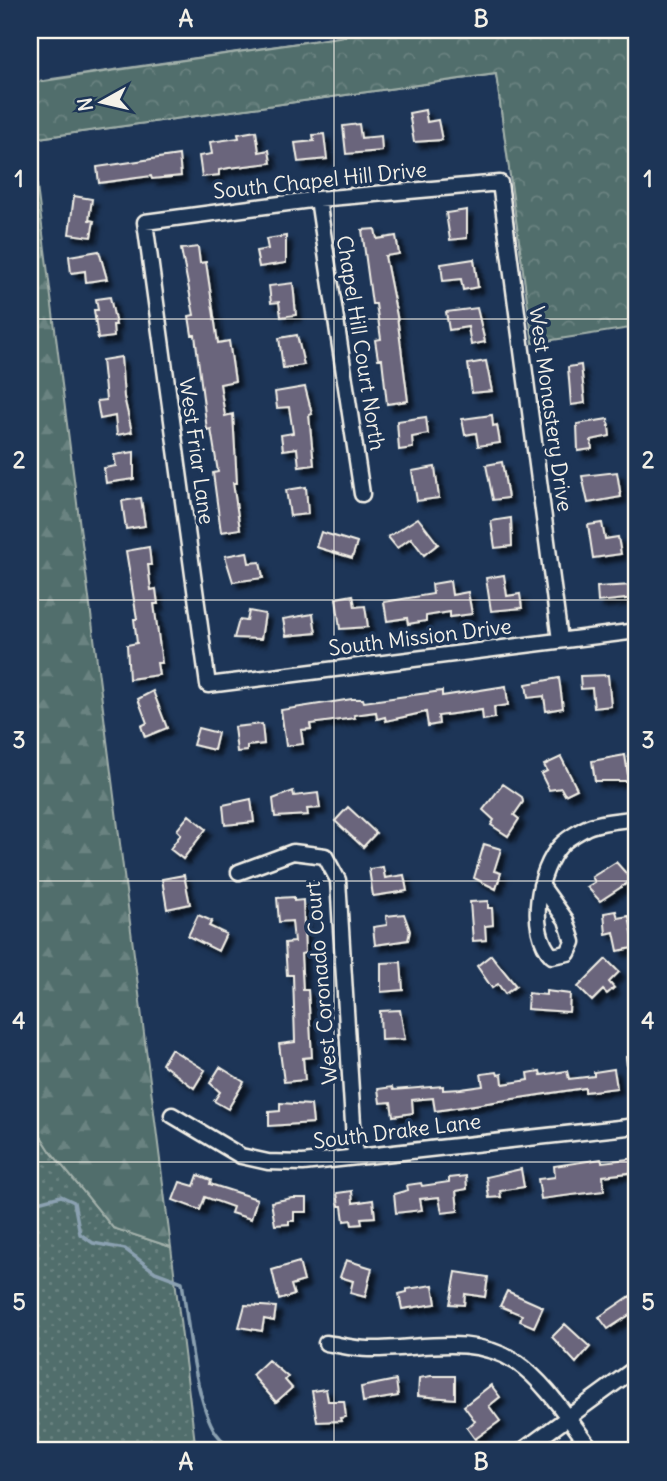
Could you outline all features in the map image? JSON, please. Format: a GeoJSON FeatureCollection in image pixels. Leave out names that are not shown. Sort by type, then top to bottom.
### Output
{"type":"FeatureCollection","features":[{"type":"Feature","properties":{"kind":"street","name":"South Chapel Hill Drive"},"geometry":{"type":"LineString","coordinates":[[145,222],[318,199],[500,183]]}},
{"type":"Feature","properties":{"kind":"street","name":"West Monastery Drive"},"geometry":{"type":"LineString","coordinates":[[500,183],[560,640]]}},
{"type":"Feature","properties":{"kind":"street","name":"Chapel Hill Court North"},"geometry":{"type":"LineString","coordinates":[[318,199],[362,494]]}},
{"type":"Feature","properties":{"kind":"street","name":"West Friar Lane"},"geometry":{"type":"LineString","coordinates":[[145,222],[208,685]]}},
{"type":"Feature","properties":{"kind":"street","name":"South Mission Drive"},"geometry":{"type":"LineString","coordinates":[[208,685],[637,631]]}},
{"type":"Feature","properties":{"kind":"street"},"geometry":{"type":"LineString","coordinates":[[541,884],[561,845],[586,827],[637,818]]}},
{"type":"Feature","properties":{"kind":"street","name":"West Coronado Court"},"geometry":{"type":"LineString","coordinates":[[239,872],[293,852],[324,856],[338,880],[355,1156]]}},
{"type":"Feature","properties":{"kind":"street","name":"South Drake Lane"},"geometry":{"type":"LineString","coordinates":[[172,1115],[241,1156],[303,1163],[637,1126]]}},
{"type":"Feature","properties":{"kind":"street"},"geometry":{"type":"LineString","coordinates":[[326,1343],[369,1349],[446,1344],[487,1350],[515,1361],[534,1377],[593,1451]]}},
{"type":"Feature","properties":{"kind":"street"},"geometry":{"type":"LineString","coordinates":[[522,1451],[637,1367]]}},
{"type":"Feature","properties":{"kind":"green space"},"geometry":{"type":"Polygon","coordinates":[[[345,30],[480,30],[637,327],[527,297],[496,74],[31,139],[171,1247],[113,1228],[51,1152],[30,1119],[30,95],[52,79],[346,36],[345,30]]]}},
{"type":"Feature","properties":{"kind":"green space"},"geometry":{"type":"Polygon","coordinates":[[[345,30],[637,30],[637,327],[533,343],[496,74],[31,139],[30,83],[346,36],[345,30]]]}},
{"type":"Feature","properties":{"kind":"green space"},"geometry":{"type":"Polygon","coordinates":[[[30,1119],[51,1152],[113,1228],[171,1247],[196,1451],[30,1451],[30,1119]]]}},
{"type":"Feature","properties":{"kind":"building"},"geometry":{"type":"Polygon","coordinates":[[[425,110],[427,122],[438,120],[442,140],[414,142],[409,113],[425,110]]]}},
{"type":"Feature","properties":{"kind":"building"},"geometry":{"type":"Polygon","coordinates":[[[359,124],[361,138],[381,136],[382,151],[346,154],[343,126],[359,124]]]}},
{"type":"Feature","properties":{"kind":"building"},"geometry":{"type":"Polygon","coordinates":[[[256,131],[259,152],[269,150],[271,163],[219,170],[219,175],[202,177],[199,156],[212,154],[210,142],[239,138],[238,134],[256,131]]]}},
{"type":"Feature","properties":{"kind":"building"},"geometry":{"type":"Polygon","coordinates":[[[324,134],[327,159],[298,162],[295,143],[314,141],[313,135],[324,134]]]}},
{"type":"Feature","properties":{"kind":"building"},"geometry":{"type":"Polygon","coordinates":[[[179,155],[181,176],[152,179],[151,176],[99,183],[97,167],[179,155]]]}},
{"type":"Feature","properties":{"kind":"building"},"geometry":{"type":"Polygon","coordinates":[[[74,196],[92,199],[89,220],[94,221],[91,237],[69,234],[74,196]]]}},
{"type":"Feature","properties":{"kind":"building"},"geometry":{"type":"Polygon","coordinates":[[[467,210],[467,238],[450,240],[446,213],[467,210]]]}},
{"type":"Feature","properties":{"kind":"building"},"geometry":{"type":"Polygon","coordinates":[[[375,229],[377,239],[396,236],[399,254],[385,256],[397,316],[408,401],[387,404],[382,359],[378,359],[375,340],[381,339],[376,304],[372,304],[362,230],[375,229]]]}},
{"type":"Feature","properties":{"kind":"building"},"geometry":{"type":"Polygon","coordinates":[[[286,236],[286,263],[259,267],[256,251],[268,249],[266,239],[286,236]]]}},
{"type":"Feature","properties":{"kind":"building"},"geometry":{"type":"Polygon","coordinates":[[[198,247],[200,263],[206,262],[218,343],[229,341],[235,381],[220,384],[225,416],[233,414],[237,483],[233,483],[240,529],[221,532],[213,473],[218,472],[211,429],[207,430],[195,335],[192,335],[189,316],[194,315],[181,249],[198,247]]]}},
{"type":"Feature","properties":{"kind":"building"},"geometry":{"type":"Polygon","coordinates":[[[99,251],[107,279],[86,282],[85,271],[71,273],[69,256],[99,251]]]}},
{"type":"Feature","properties":{"kind":"building"},"geometry":{"type":"Polygon","coordinates":[[[474,259],[478,287],[463,290],[461,279],[443,281],[441,264],[474,259]]]}},
{"type":"Feature","properties":{"kind":"building"},"geometry":{"type":"Polygon","coordinates":[[[293,283],[296,315],[281,317],[279,302],[271,303],[269,286],[293,283]]]}},
{"type":"Feature","properties":{"kind":"building"},"geometry":{"type":"Polygon","coordinates":[[[110,297],[116,325],[113,325],[114,337],[98,339],[94,310],[98,310],[96,299],[110,297]]]}},
{"type":"Feature","properties":{"kind":"building"},"geometry":{"type":"Polygon","coordinates":[[[477,308],[485,342],[471,345],[468,327],[449,330],[446,312],[477,308]]]}},
{"type":"Feature","properties":{"kind":"building"},"geometry":{"type":"Polygon","coordinates":[[[297,335],[304,365],[283,368],[279,338],[297,335]]]}},
{"type":"Feature","properties":{"kind":"building"},"geometry":{"type":"Polygon","coordinates":[[[121,357],[124,397],[132,432],[117,435],[115,416],[100,419],[97,401],[106,400],[102,360],[121,357]]]}},
{"type":"Feature","properties":{"kind":"building"},"geometry":{"type":"Polygon","coordinates":[[[486,361],[492,391],[472,393],[468,364],[486,361]]]}},
{"type":"Feature","properties":{"kind":"building"},"geometry":{"type":"Polygon","coordinates":[[[581,365],[585,403],[571,405],[568,367],[581,365]]]}},
{"type":"Feature","properties":{"kind":"building"},"geometry":{"type":"Polygon","coordinates":[[[305,387],[312,414],[309,415],[314,465],[299,467],[297,448],[283,450],[281,435],[293,433],[289,407],[277,408],[275,392],[305,387]]]}},
{"type":"Feature","properties":{"kind":"building"},"geometry":{"type":"Polygon","coordinates":[[[492,415],[500,443],[478,446],[476,433],[465,435],[462,419],[492,415]]]}},
{"type":"Feature","properties":{"kind":"building"},"geometry":{"type":"Polygon","coordinates":[[[426,417],[428,434],[412,437],[413,448],[399,450],[397,421],[426,417]]]}},
{"type":"Feature","properties":{"kind":"building"},"geometry":{"type":"Polygon","coordinates":[[[608,419],[610,436],[591,440],[592,449],[578,451],[577,424],[608,419]]]}},
{"type":"Feature","properties":{"kind":"building"},"geometry":{"type":"Polygon","coordinates":[[[134,452],[134,479],[106,483],[104,468],[116,466],[114,455],[134,452]]]}},
{"type":"Feature","properties":{"kind":"building"},"geometry":{"type":"Polygon","coordinates":[[[502,462],[508,498],[493,500],[486,465],[502,462]]]}},
{"type":"Feature","properties":{"kind":"building"},"geometry":{"type":"Polygon","coordinates":[[[435,467],[439,498],[417,501],[412,471],[435,467]]]}},
{"type":"Feature","properties":{"kind":"building"},"geometry":{"type":"Polygon","coordinates":[[[617,472],[621,497],[588,503],[582,476],[617,472]]]}},
{"type":"Feature","properties":{"kind":"building"},"geometry":{"type":"Polygon","coordinates":[[[306,487],[308,514],[290,516],[286,490],[306,487]]]}},
{"type":"Feature","properties":{"kind":"building"},"geometry":{"type":"Polygon","coordinates":[[[141,498],[145,526],[126,529],[122,501],[141,498]]]}},
{"type":"Feature","properties":{"kind":"building"},"geometry":{"type":"Polygon","coordinates":[[[418,518],[438,544],[424,555],[411,538],[397,548],[388,537],[418,518]]]}},
{"type":"Feature","properties":{"kind":"building"},"geometry":{"type":"Polygon","coordinates":[[[511,518],[512,546],[495,548],[491,521],[511,518]]]}},
{"type":"Feature","properties":{"kind":"building"},"geometry":{"type":"Polygon","coordinates":[[[602,523],[605,539],[618,537],[621,554],[593,558],[588,525],[602,523]]]}},
{"type":"Feature","properties":{"kind":"building"},"geometry":{"type":"Polygon","coordinates":[[[321,532],[357,543],[352,558],[316,547],[321,532]]]}},
{"type":"Feature","properties":{"kind":"building"},"geometry":{"type":"Polygon","coordinates":[[[149,547],[151,565],[148,565],[151,590],[156,589],[158,604],[154,604],[162,663],[157,663],[159,675],[129,679],[127,645],[137,643],[134,619],[137,619],[126,551],[149,547]]]}},
{"type":"Feature","properties":{"kind":"building"},"geometry":{"type":"Polygon","coordinates":[[[247,552],[249,563],[260,562],[263,578],[233,582],[225,556],[247,552]]]}},
{"type":"Feature","properties":{"kind":"building"},"geometry":{"type":"Polygon","coordinates":[[[504,575],[507,596],[520,594],[522,608],[491,611],[486,578],[504,575]]]}},
{"type":"Feature","properties":{"kind":"building"},"geometry":{"type":"Polygon","coordinates":[[[450,581],[452,595],[468,592],[472,614],[450,617],[450,612],[426,616],[426,621],[408,624],[407,618],[387,621],[384,602],[433,594],[432,584],[450,581]]]}},
{"type":"Feature","properties":{"kind":"building"},"geometry":{"type":"Polygon","coordinates":[[[633,585],[635,598],[598,602],[597,587],[633,585]]]}},
{"type":"Feature","properties":{"kind":"building"},"geometry":{"type":"Polygon","coordinates":[[[353,595],[355,607],[365,606],[368,627],[340,629],[336,598],[353,595]]]}},
{"type":"Feature","properties":{"kind":"building"},"geometry":{"type":"Polygon","coordinates":[[[249,611],[265,614],[261,639],[234,638],[239,620],[247,621],[249,611]]]}},
{"type":"Feature","properties":{"kind":"building"},"geometry":{"type":"Polygon","coordinates":[[[313,614],[316,633],[286,636],[283,619],[313,614]]]}},
{"type":"Feature","properties":{"kind":"building"},"geometry":{"type":"Polygon","coordinates":[[[608,675],[611,706],[594,708],[592,688],[581,689],[580,676],[608,675]]]}},
{"type":"Feature","properties":{"kind":"building"},"geometry":{"type":"Polygon","coordinates":[[[559,678],[563,708],[546,711],[544,696],[528,698],[526,684],[559,678]]]}},
{"type":"Feature","properties":{"kind":"building"},"geometry":{"type":"Polygon","coordinates":[[[506,686],[508,705],[494,707],[495,718],[483,720],[482,710],[438,716],[439,724],[428,726],[426,712],[386,721],[385,717],[377,719],[376,712],[354,715],[355,718],[310,724],[311,729],[301,730],[303,744],[286,746],[281,710],[352,699],[363,699],[364,702],[442,691],[442,696],[506,686]]]}},
{"type":"Feature","properties":{"kind":"building"},"geometry":{"type":"Polygon","coordinates":[[[153,691],[167,728],[145,737],[141,726],[147,723],[138,699],[153,691]]]}},
{"type":"Feature","properties":{"kind":"building"},"geometry":{"type":"Polygon","coordinates":[[[262,724],[264,744],[247,746],[247,751],[237,752],[234,727],[262,724]]]}},
{"type":"Feature","properties":{"kind":"building"},"geometry":{"type":"Polygon","coordinates":[[[198,728],[218,733],[214,750],[193,745],[198,728]]]}},
{"type":"Feature","properties":{"kind":"building"},"geometry":{"type":"Polygon","coordinates":[[[625,755],[629,781],[595,781],[592,761],[625,755]]]}},
{"type":"Feature","properties":{"kind":"building"},"geometry":{"type":"Polygon","coordinates":[[[561,757],[577,789],[565,795],[561,788],[549,790],[541,774],[547,771],[544,765],[561,757]]]}},
{"type":"Feature","properties":{"kind":"building"},"geometry":{"type":"Polygon","coordinates":[[[503,784],[522,797],[523,802],[514,815],[519,819],[508,836],[491,825],[494,820],[483,810],[503,784]]]}},
{"type":"Feature","properties":{"kind":"building"},"geometry":{"type":"Polygon","coordinates":[[[293,791],[294,796],[318,793],[320,808],[307,809],[308,815],[275,817],[273,799],[293,791]]]}},
{"type":"Feature","properties":{"kind":"building"},"geometry":{"type":"Polygon","coordinates":[[[251,799],[254,822],[225,825],[223,805],[251,799]]]}},
{"type":"Feature","properties":{"kind":"building"},"geometry":{"type":"Polygon","coordinates":[[[348,807],[376,833],[363,847],[335,821],[348,807]]]}},
{"type":"Feature","properties":{"kind":"building"},"geometry":{"type":"Polygon","coordinates":[[[189,815],[206,829],[183,859],[170,849],[181,834],[177,830],[189,815]]]}},
{"type":"Feature","properties":{"kind":"building"},"geometry":{"type":"Polygon","coordinates":[[[484,844],[501,849],[494,871],[501,873],[496,889],[474,878],[484,844]]]}},
{"type":"Feature","properties":{"kind":"building"},"geometry":{"type":"Polygon","coordinates":[[[616,862],[632,880],[600,901],[587,887],[595,882],[592,877],[616,862]]]}},
{"type":"Feature","properties":{"kind":"building"},"geometry":{"type":"Polygon","coordinates":[[[383,867],[385,878],[404,875],[407,891],[373,896],[369,869],[383,867]]]}},
{"type":"Feature","properties":{"kind":"building"},"geometry":{"type":"Polygon","coordinates":[[[184,875],[190,904],[167,909],[162,879],[184,875]]]}},
{"type":"Feature","properties":{"kind":"building"},"geometry":{"type":"Polygon","coordinates":[[[294,897],[294,901],[303,900],[303,990],[308,990],[312,1057],[303,1058],[305,1080],[284,1082],[279,1044],[295,1042],[293,975],[287,975],[285,943],[294,942],[292,921],[279,922],[277,898],[294,897]]]}},
{"type":"Feature","properties":{"kind":"building"},"geometry":{"type":"Polygon","coordinates":[[[488,901],[488,908],[492,908],[493,925],[485,926],[486,940],[473,941],[470,902],[488,901]]]}},
{"type":"Feature","properties":{"kind":"building"},"geometry":{"type":"Polygon","coordinates":[[[616,911],[618,918],[629,916],[633,937],[637,937],[637,947],[618,951],[614,932],[606,934],[604,913],[616,911]]]}},
{"type":"Feature","properties":{"kind":"building"},"geometry":{"type":"Polygon","coordinates":[[[404,914],[410,931],[408,940],[375,945],[373,927],[387,925],[386,916],[404,914]]]}},
{"type":"Feature","properties":{"kind":"building"},"geometry":{"type":"Polygon","coordinates":[[[198,915],[212,921],[209,926],[226,934],[218,951],[188,936],[198,915]]]}},
{"type":"Feature","properties":{"kind":"building"},"geometry":{"type":"Polygon","coordinates":[[[491,955],[516,986],[505,994],[498,984],[492,988],[477,966],[491,955]]]}},
{"type":"Feature","properties":{"kind":"building"},"geometry":{"type":"Polygon","coordinates":[[[606,959],[619,972],[609,982],[614,988],[607,994],[603,990],[592,1001],[578,987],[606,959]]]}},
{"type":"Feature","properties":{"kind":"building"},"geometry":{"type":"Polygon","coordinates":[[[401,962],[403,990],[381,992],[381,963],[401,962]]]}},
{"type":"Feature","properties":{"kind":"building"},"geometry":{"type":"Polygon","coordinates":[[[546,991],[570,994],[569,1012],[527,1009],[528,993],[546,995],[546,991]]]}},
{"type":"Feature","properties":{"kind":"building"},"geometry":{"type":"Polygon","coordinates":[[[400,1010],[405,1039],[381,1040],[380,1011],[400,1010]]]}},
{"type":"Feature","properties":{"kind":"building"},"geometry":{"type":"Polygon","coordinates":[[[171,1049],[205,1070],[194,1088],[162,1064],[171,1049]]]}},
{"type":"Feature","properties":{"kind":"building"},"geometry":{"type":"Polygon","coordinates":[[[637,1056],[637,1074],[628,1075],[626,1057],[637,1056]]]}},
{"type":"Feature","properties":{"kind":"building"},"geometry":{"type":"Polygon","coordinates":[[[220,1067],[244,1082],[228,1109],[214,1101],[220,1092],[210,1083],[220,1067]]]}},
{"type":"Feature","properties":{"kind":"building"},"geometry":{"type":"Polygon","coordinates":[[[614,1069],[617,1088],[585,1092],[585,1088],[435,1111],[433,1098],[412,1100],[413,1113],[393,1116],[391,1102],[380,1103],[378,1089],[443,1086],[443,1090],[461,1089],[483,1086],[481,1074],[502,1074],[503,1084],[529,1080],[528,1073],[540,1071],[541,1075],[567,1071],[569,1079],[594,1076],[594,1072],[614,1069]]]}},
{"type":"Feature","properties":{"kind":"building"},"geometry":{"type":"Polygon","coordinates":[[[280,1103],[311,1105],[313,1123],[269,1126],[269,1112],[280,1111],[280,1103]]]}},
{"type":"Feature","properties":{"kind":"building"},"geometry":{"type":"Polygon","coordinates":[[[637,1158],[637,1172],[603,1176],[604,1191],[541,1199],[538,1179],[555,1177],[554,1166],[601,1159],[602,1162],[637,1158]]]}},
{"type":"Feature","properties":{"kind":"building"},"geometry":{"type":"Polygon","coordinates":[[[521,1169],[524,1187],[500,1191],[501,1197],[489,1198],[486,1177],[521,1169]]]}},
{"type":"Feature","properties":{"kind":"building"},"geometry":{"type":"Polygon","coordinates":[[[198,1175],[211,1180],[210,1184],[257,1199],[251,1219],[231,1213],[233,1207],[205,1197],[200,1210],[173,1200],[180,1182],[194,1186],[198,1175]]]}},
{"type":"Feature","properties":{"kind":"building"},"geometry":{"type":"Polygon","coordinates":[[[466,1176],[467,1189],[456,1191],[458,1211],[442,1213],[439,1197],[420,1199],[422,1210],[396,1213],[394,1194],[408,1190],[407,1185],[449,1182],[449,1178],[466,1176]]]}},
{"type":"Feature","properties":{"kind":"building"},"geometry":{"type":"Polygon","coordinates":[[[352,1191],[353,1203],[373,1200],[375,1217],[361,1218],[362,1224],[352,1225],[351,1220],[344,1221],[337,1193],[352,1191]]]}},
{"type":"Feature","properties":{"kind":"building"},"geometry":{"type":"Polygon","coordinates":[[[307,1198],[307,1212],[294,1212],[294,1221],[275,1225],[271,1202],[307,1198]]]}},
{"type":"Feature","properties":{"kind":"building"},"geometry":{"type":"Polygon","coordinates":[[[346,1260],[372,1268],[365,1297],[350,1293],[353,1281],[340,1277],[346,1260]]]}},
{"type":"Feature","properties":{"kind":"building"},"geometry":{"type":"Polygon","coordinates":[[[299,1262],[304,1281],[291,1285],[294,1295],[279,1300],[272,1270],[299,1262]]]}},
{"type":"Feature","properties":{"kind":"building"},"geometry":{"type":"Polygon","coordinates":[[[456,1272],[488,1277],[485,1297],[465,1294],[464,1305],[450,1304],[456,1272]]]}},
{"type":"Feature","properties":{"kind":"building"},"geometry":{"type":"Polygon","coordinates":[[[433,1285],[436,1304],[402,1309],[399,1294],[407,1292],[407,1289],[433,1285]]]}},
{"type":"Feature","properties":{"kind":"building"},"geometry":{"type":"Polygon","coordinates":[[[507,1291],[543,1307],[534,1327],[520,1321],[522,1315],[500,1306],[507,1291]]]}},
{"type":"Feature","properties":{"kind":"building"},"geometry":{"type":"Polygon","coordinates":[[[630,1296],[637,1305],[637,1310],[608,1329],[599,1317],[630,1296]]]}},
{"type":"Feature","properties":{"kind":"building"},"geometry":{"type":"Polygon","coordinates":[[[245,1305],[276,1307],[274,1321],[264,1319],[262,1331],[239,1327],[245,1305]]]}},
{"type":"Feature","properties":{"kind":"building"},"geometry":{"type":"Polygon","coordinates":[[[565,1324],[590,1347],[576,1363],[552,1337],[565,1324]]]}},
{"type":"Feature","properties":{"kind":"building"},"geometry":{"type":"Polygon","coordinates":[[[268,1360],[288,1377],[285,1380],[292,1388],[276,1402],[252,1375],[268,1360]]]}},
{"type":"Feature","properties":{"kind":"building"},"geometry":{"type":"Polygon","coordinates":[[[455,1376],[455,1399],[418,1396],[419,1378],[455,1376]]]}},
{"type":"Feature","properties":{"kind":"building"},"geometry":{"type":"Polygon","coordinates":[[[396,1380],[398,1396],[363,1402],[361,1387],[396,1380]]]}},
{"type":"Feature","properties":{"kind":"building"},"geometry":{"type":"Polygon","coordinates":[[[491,1385],[500,1397],[489,1406],[500,1421],[475,1439],[467,1428],[475,1421],[464,1406],[491,1385]]]}},
{"type":"Feature","properties":{"kind":"building"},"geometry":{"type":"Polygon","coordinates":[[[326,1389],[328,1401],[344,1401],[346,1417],[340,1418],[341,1421],[317,1422],[312,1391],[326,1389]]]}},
{"type":"Feature","properties":{"kind":"waterway"},"geometry":{"type":"LineString","coordinates":[[30,1204],[61,1196],[74,1202],[80,1234],[93,1243],[125,1249],[155,1272],[182,1282],[193,1360],[209,1419],[221,1439],[243,1451]]}}]}
